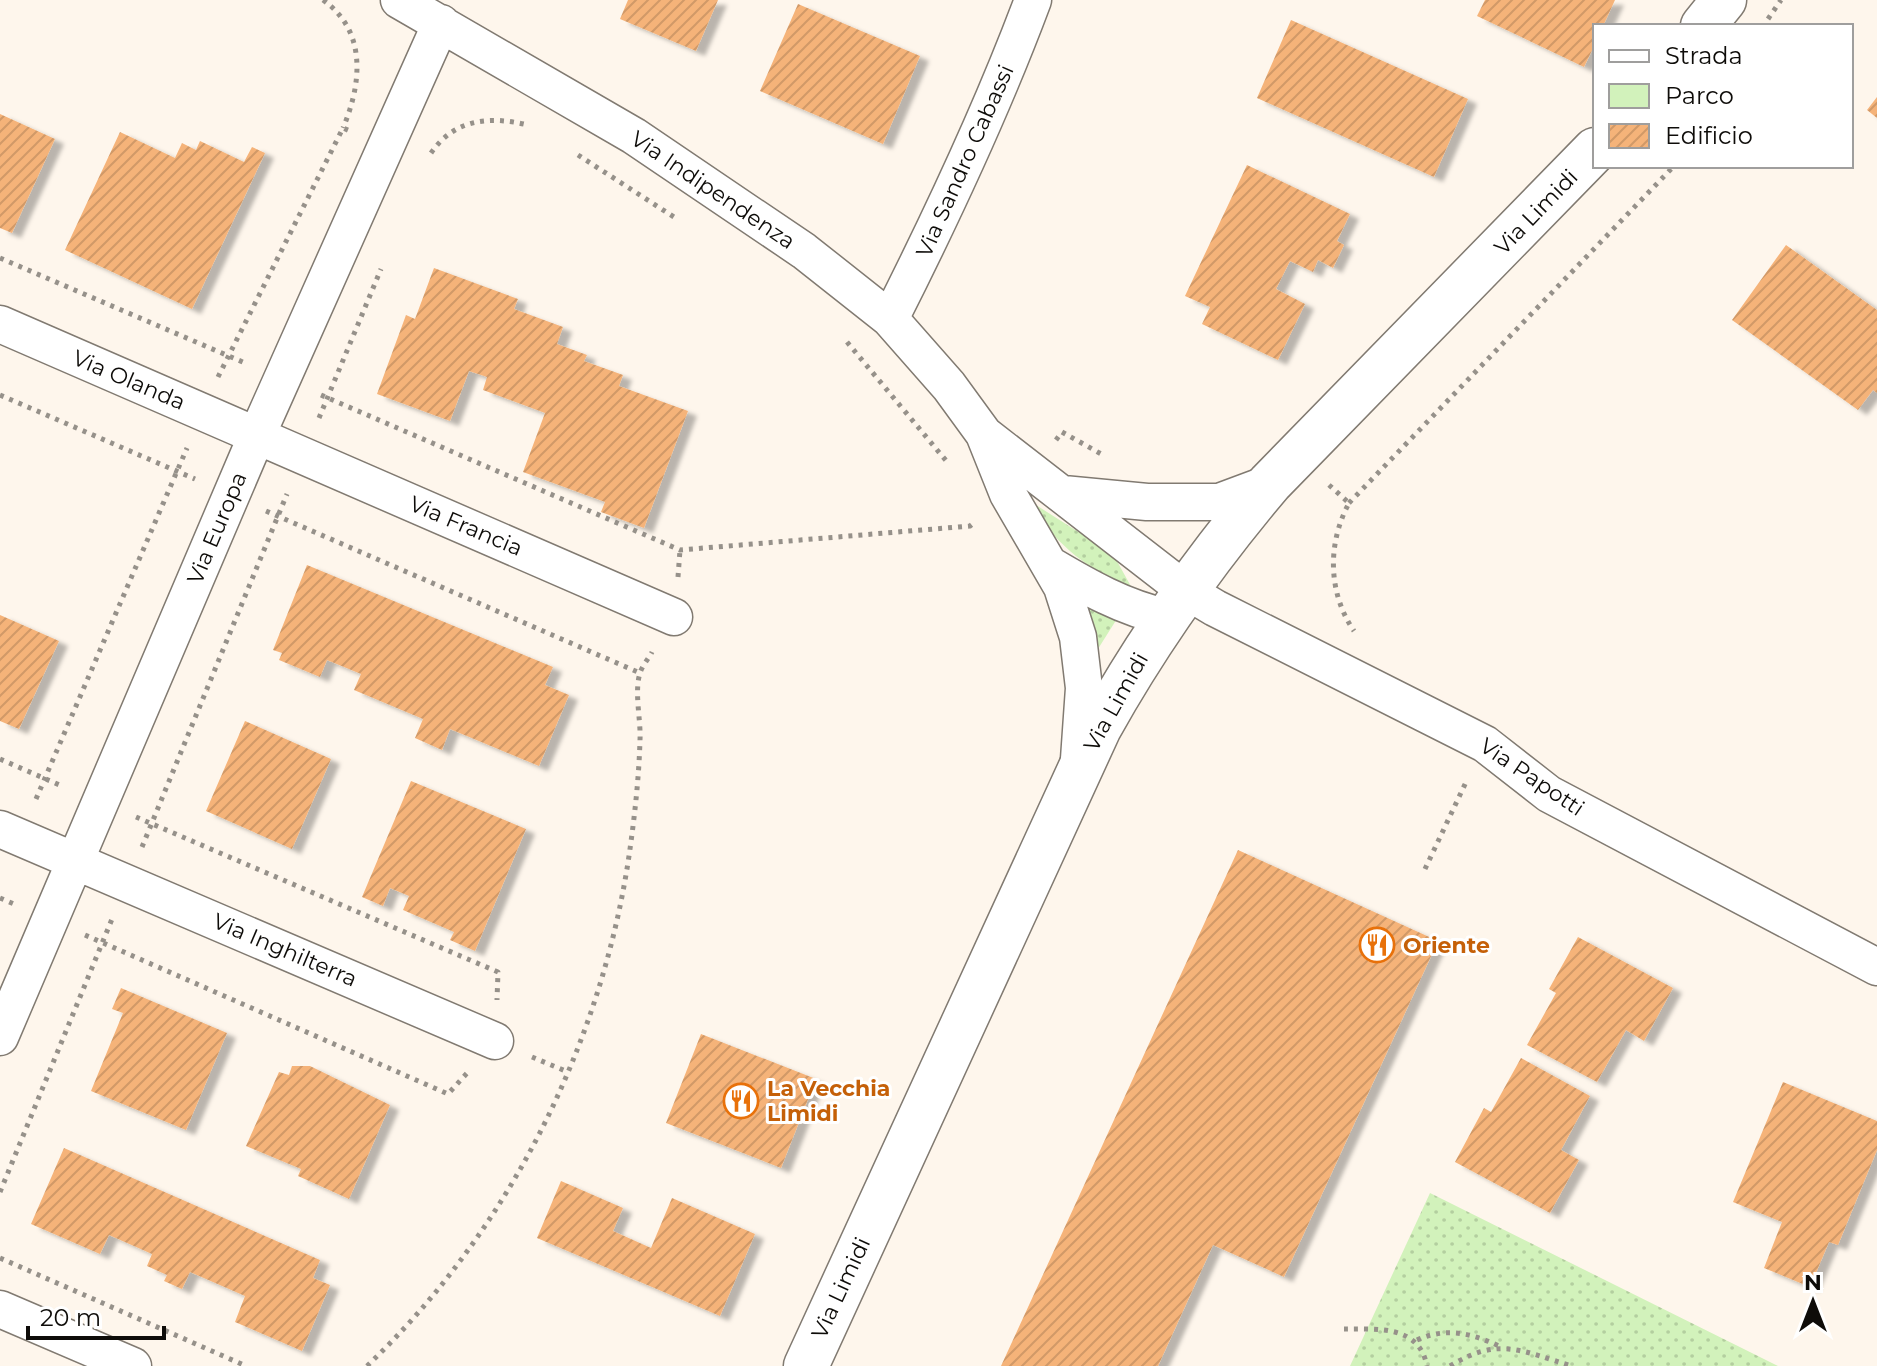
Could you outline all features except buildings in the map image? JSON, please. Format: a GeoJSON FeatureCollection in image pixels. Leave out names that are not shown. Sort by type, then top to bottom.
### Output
{"type":"FeatureCollection","features":[{"type":"Feature","properties":{"kind":"main road"},"geometry":{"type":"LineString","coordinates":[[1705,24],[1724,0]]}},
{"type":"Feature","properties":{"kind":"main road","name":"Via Limidi"},"geometry":{"type":"LineString","coordinates":[[806,1366],[1076,778],[1136,661],[1175,604],[1283,469],[1593,152]]}},
{"type":"Feature","properties":{"kind":"street","name":"Via Indipendenza"},"geometry":{"type":"LineString","coordinates":[[399,0],[634,136],[804,251],[890,319],[949,386],[1020,482],[1050,565],[1062,587],[1078,637],[1084,688],[1076,778]]}},
{"type":"Feature","properties":{"kind":"street","name":"Via Sandro Cabassi"},"geometry":{"type":"LineString","coordinates":[[890,319],[947,207],[998,95],[1033,0]]}},
{"type":"Feature","properties":{"kind":"street","name":"Via Europa"},"geometry":{"type":"LineString","coordinates":[[0,1037],[257,435],[441,23]]}},
{"type":"Feature","properties":{"kind":"street","name":"Via Olanda"},"geometry":{"type":"LineString","coordinates":[[0,324],[257,435]]}},
{"type":"Feature","properties":{"kind":"street","name":"Via Francia"},"geometry":{"type":"LineString","coordinates":[[257,435],[674,617]]}},
{"type":"Feature","properties":{"kind":"street"},"geometry":{"type":"LineString","coordinates":[[1020,482],[1062,494],[1147,502],[1219,502],[1283,469]]}},
{"type":"Feature","properties":{"kind":"street"},"geometry":{"type":"LineString","coordinates":[[1062,494],[1175,604]]}},
{"type":"Feature","properties":{"kind":"street","name":"Via Indipendenza"},"geometry":{"type":"LineString","coordinates":[[1050,565],[1091,590],[1145,613],[1175,604]]}},
{"type":"Feature","properties":{"kind":"street","name":"Via Papotti"},"geometry":{"type":"LineString","coordinates":[[1175,604],[1485,744],[1549,794],[1877,967]]}},
{"type":"Feature","properties":{"kind":"street","name":"Via Inghilterra"},"geometry":{"type":"LineString","coordinates":[[0,829],[495,1041]]}},
{"type":"Feature","properties":{"kind":"street"},"geometry":{"type":"LineString","coordinates":[[0,1309],[133,1366]]}},
{"type":"Feature","properties":{"kind":"path"},"geometry":{"type":"LineString","coordinates":[[323,0],[334,8],[350,30],[357,52],[355,100],[343,128]]}},
{"type":"Feature","properties":{"kind":"path"},"geometry":{"type":"LineString","coordinates":[[1763,24],[1781,0]]}},
{"type":"Feature","properties":{"kind":"path"},"geometry":{"type":"LineString","coordinates":[[424,164],[436,146],[455,129],[474,121],[501,119],[532,126]]}},
{"type":"Feature","properties":{"kind":"path"},"geometry":{"type":"LineString","coordinates":[[572,151],[678,220]]}},
{"type":"Feature","properties":{"kind":"path"},"geometry":{"type":"LineString","coordinates":[[1361,641],[1344,616],[1332,565],[1340,519],[1349,503],[1672,168]]}},
{"type":"Feature","properties":{"kind":"path"},"geometry":{"type":"LineString","coordinates":[[0,258],[680,550],[970,526],[1020,482],[1062,432],[1104,455],[1117,458]]}},
{"type":"Feature","properties":{"kind":"path"},"geometry":{"type":"LineString","coordinates":[[836,332],[855,350],[950,465]]}},
{"type":"Feature","properties":{"kind":"path"},"geometry":{"type":"LineString","coordinates":[[0,395],[640,673],[637,795],[626,877],[612,943],[568,1072],[505,1194],[467,1251],[425,1305],[367,1366]]}},
{"type":"Feature","properties":{"kind":"path"},"geometry":{"type":"LineString","coordinates":[[1283,469],[1349,503]]}},
{"type":"Feature","properties":{"kind":"path"},"geometry":{"type":"LineString","coordinates":[[1425,869],[1485,744]]}},
{"type":"Feature","properties":{"kind":"path"},"geometry":{"type":"LineString","coordinates":[[0,1258],[246,1366]]}},
{"type":"Feature","properties":{"kind":"path"},"geometry":{"type":"LineString","coordinates":[[1344,1329],[1386,1330],[1417,1340],[1449,1332],[1472,1334],[1500,1346],[1572,1366]]}},
{"type":"Feature","properties":{"kind":"path"},"geometry":{"type":"LineString","coordinates":[[1417,1340],[1424,1351],[1427,1366]]}},
{"type":"Feature","properties":{"kind":"path"},"geometry":{"type":"LineString","coordinates":[[1450,1366],[1472,1353],[1500,1346]]}},
{"type":"Feature","properties":{"kind":"green space"},"geometry":{"type":"Polygon","coordinates":[[[1025,498],[1113,554],[1133,590],[1072,553],[1049,530],[1025,498]]]}},
{"type":"Feature","properties":{"kind":"green space"},"geometry":{"type":"Polygon","coordinates":[[[1073,593],[1120,614],[1091,660],[1073,593]]]}},
{"type":"Feature","properties":{"kind":"green space"},"geometry":{"type":"Polygon","coordinates":[[[1430,1193],[1778,1366],[1350,1366],[1430,1193]]]}},
{"type":"Feature","properties":{"kind":"place","name":"Oriente"},"geometry":{"type":"Point","coordinates":[1377,945]}},
{"type":"Feature","properties":{"kind":"place","name":"La Vecchia Limidi"},"geometry":{"type":"Point","coordinates":[741,1101]}}]}
